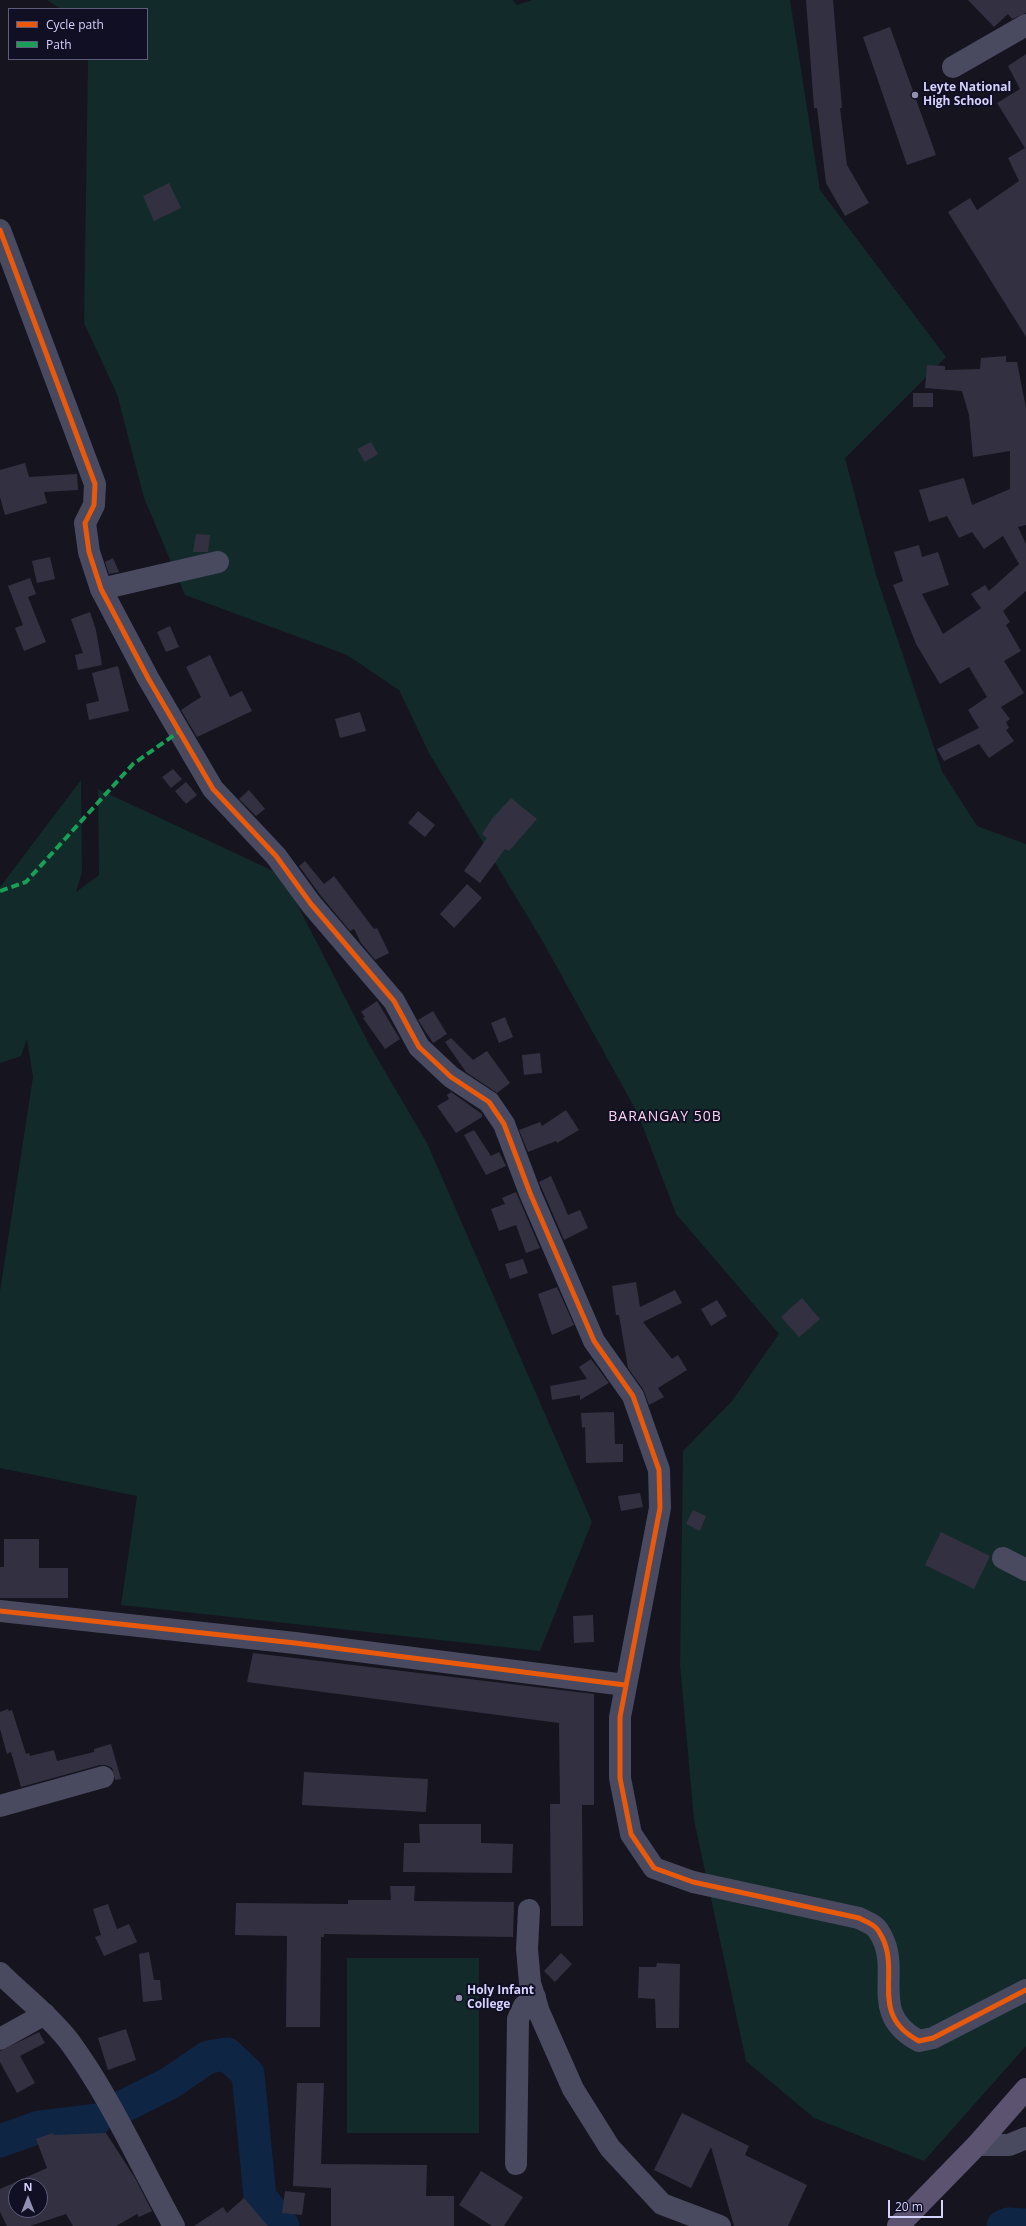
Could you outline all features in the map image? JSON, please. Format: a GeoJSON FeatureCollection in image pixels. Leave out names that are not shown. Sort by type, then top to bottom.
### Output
{"type":"FeatureCollection","features":[{"type":"Feature","properties":{"kind":"main road"},"geometry":{"type":"LineString","coordinates":[[898,2226],[977,2145],[1026,2089]]}},
{"type":"Feature","properties":{"kind":"street"},"geometry":{"type":"LineString","coordinates":[[953,67],[1026,25]]}},
{"type":"Feature","properties":{"kind":"street"},"geometry":{"type":"LineString","coordinates":[[0,230],[95,484],[94,505],[85,523],[89,552],[101,589],[148,678],[214,789],[276,856],[311,904],[394,1000],[419,1047],[451,1077],[489,1102],[504,1124],[568,1283],[594,1342],[633,1396],[660,1470],[660,1508],[620,1716],[620,1778],[631,1834],[654,1868],[693,1882],[859,1918],[876,1928],[886,1946],[889,1973],[888,1996],[893,2013],[899,2026],[910,2036],[919,2041],[933,2038],[1026,1990]]}},
{"type":"Feature","properties":{"kind":"street"},"geometry":{"type":"LineString","coordinates":[[101,589],[218,562]]}},
{"type":"Feature","properties":{"kind":"street"},"geometry":{"type":"LineString","coordinates":[[1003,1558],[1026,1570]]}},
{"type":"Feature","properties":{"kind":"street"},"geometry":{"type":"LineString","coordinates":[[0,1612],[295,1643],[625,1685]]}},
{"type":"Feature","properties":{"kind":"street"},"geometry":{"type":"LineString","coordinates":[[0,1806],[103,1777]]}},
{"type":"Feature","properties":{"kind":"street"},"geometry":{"type":"LineString","coordinates":[[530,1910],[527,1949],[530,1983],[534,1997],[573,2089],[610,2148],[662,2204],[720,2226]]}},
{"type":"Feature","properties":{"kind":"street"},"geometry":{"type":"LineString","coordinates":[[0,1973],[45,2014],[69,2042],[105,2098],[174,2226]]}},
{"type":"Feature","properties":{"kind":"street"},"geometry":{"type":"LineString","coordinates":[[516,2164],[518,2019],[524,2006],[534,1997]]}},
{"type":"Feature","properties":{"kind":"street"},"geometry":{"type":"LineString","coordinates":[[0,2039],[45,2014]]}},
{"type":"Feature","properties":{"kind":"street"},"geometry":{"type":"LineString","coordinates":[[977,2145],[1008,2145],[1026,2138]]}},
{"type":"Feature","properties":{"kind":"green space"},"geometry":{"type":"Polygon","coordinates":[[[47,0],[513,0],[517,5],[532,0],[790,0],[820,190],[946,357],[845,458],[876,575],[942,771],[977,826],[1026,844],[1026,2046],[924,2161],[814,2118],[746,2061],[694,1820],[680,1665],[683,1451],[732,1401],[779,1334],[676,1214],[638,1114],[543,942],[429,753],[399,690],[347,655],[185,595],[144,498],[117,394],[84,323],[88,60],[148,60],[148,8],[59,8],[47,0]]]}},
{"type":"Feature","properties":{"kind":"green space"},"geometry":{"type":"Polygon","coordinates":[[[81,780],[82,872],[76,892],[99,875],[98,789],[282,875],[369,1044],[427,1143],[592,1522],[540,1651],[121,1605],[137,1496],[0,1468],[0,1291],[33,1077],[27,1039],[21,1056],[0,1063],[0,887],[81,780]]]}},
{"type":"Feature","properties":{"kind":"green space"},"geometry":{"type":"Polygon","coordinates":[[[347,1958],[479,1958],[479,2133],[347,2133],[347,1958]]]}},
{"type":"Feature","properties":{"kind":"building"},"geometry":{"type":"Polygon","coordinates":[[[806,0],[833,0],[842,108],[840,108],[847,165],[869,203],[845,216],[826,183],[817,108],[814,108],[806,0]]]}},
{"type":"Feature","properties":{"kind":"building"},"geometry":{"type":"Polygon","coordinates":[[[968,0],[1026,0],[1026,13],[1012,19],[1008,14],[994,27],[968,0]]]}},
{"type":"Feature","properties":{"kind":"building"},"geometry":{"type":"Polygon","coordinates":[[[890,27],[936,155],[907,165],[863,37],[890,27]]]}},
{"type":"Feature","properties":{"kind":"building"},"geometry":{"type":"Polygon","coordinates":[[[1026,54],[1026,337],[948,212],[970,198],[977,210],[1019,181],[1008,158],[1025,148],[997,103],[1020,89],[1008,66],[1026,54]]]}},
{"type":"Feature","properties":{"kind":"building"},"geometry":{"type":"Polygon","coordinates":[[[169,183],[181,208],[154,221],[143,196],[169,183]]]}},
{"type":"Feature","properties":{"kind":"building"},"geometry":{"type":"Polygon","coordinates":[[[1006,356],[1006,362],[1017,362],[1026,408],[1026,525],[1018,527],[1026,544],[1026,591],[1003,611],[1010,622],[1006,625],[1021,651],[1004,661],[1024,693],[1001,707],[1010,719],[1006,722],[1009,728],[1006,730],[1014,741],[989,758],[979,744],[944,761],[937,749],[979,728],[968,710],[987,697],[969,667],[940,684],[916,644],[893,585],[903,581],[894,552],[919,545],[922,557],[938,552],[949,585],[922,594],[943,634],[981,608],[971,594],[985,585],[989,591],[1019,564],[1003,536],[984,549],[972,532],[959,538],[947,516],[929,522],[919,490],[964,478],[972,505],[1010,489],[1010,451],[973,457],[969,415],[962,391],[925,388],[927,365],[945,366],[945,370],[980,369],[981,358],[1006,356]]]}},
{"type":"Feature","properties":{"kind":"building"},"geometry":{"type":"Polygon","coordinates":[[[913,393],[933,393],[933,407],[913,407],[913,393]]]}},
{"type":"Feature","properties":{"kind":"building"},"geometry":{"type":"Polygon","coordinates":[[[371,442],[378,454],[365,462],[357,449],[371,442]]]}},
{"type":"Feature","properties":{"kind":"building"},"geometry":{"type":"Polygon","coordinates":[[[25,463],[29,477],[77,474],[78,490],[44,492],[47,503],[5,515],[0,497],[0,470],[25,463]]]}},
{"type":"Feature","properties":{"kind":"building"},"geometry":{"type":"Polygon","coordinates":[[[196,534],[210,535],[208,552],[193,552],[196,534]]]}},
{"type":"Feature","properties":{"kind":"building"},"geometry":{"type":"Polygon","coordinates":[[[50,557],[55,579],[37,583],[32,561],[50,557]]]}},
{"type":"Feature","properties":{"kind":"building"},"geometry":{"type":"Polygon","coordinates":[[[113,558],[119,572],[109,574],[105,562],[113,558]]]}},
{"type":"Feature","properties":{"kind":"building"},"geometry":{"type":"Polygon","coordinates":[[[30,578],[36,594],[28,597],[46,642],[24,651],[15,628],[23,625],[8,586],[30,578]]]}},
{"type":"Feature","properties":{"kind":"building"},"geometry":{"type":"Polygon","coordinates":[[[90,612],[96,630],[102,665],[78,670],[75,655],[83,653],[71,619],[90,612]]]}},
{"type":"Feature","properties":{"kind":"building"},"geometry":{"type":"Polygon","coordinates":[[[170,626],[179,647],[166,652],[157,632],[170,626]]]}},
{"type":"Feature","properties":{"kind":"building"},"geometry":{"type":"Polygon","coordinates":[[[210,655],[230,697],[242,691],[252,711],[197,737],[181,710],[201,697],[186,667],[210,655]]]}},
{"type":"Feature","properties":{"kind":"building"},"geometry":{"type":"Polygon","coordinates":[[[118,666],[129,711],[89,720],[86,704],[99,701],[92,673],[118,666]]]}},
{"type":"Feature","properties":{"kind":"building"},"geometry":{"type":"Polygon","coordinates":[[[360,712],[366,731],[340,738],[335,719],[360,712]]]}},
{"type":"Feature","properties":{"kind":"building"},"geometry":{"type":"Polygon","coordinates":[[[173,769],[182,779],[171,788],[162,777],[173,769]]]}},
{"type":"Feature","properties":{"kind":"building"},"geometry":{"type":"Polygon","coordinates":[[[186,782],[197,795],[186,804],[175,791],[186,782]]]}},
{"type":"Feature","properties":{"kind":"building"},"geometry":{"type":"Polygon","coordinates":[[[249,790],[265,809],[256,816],[239,799],[249,790]]]}},
{"type":"Feature","properties":{"kind":"building"},"geometry":{"type":"Polygon","coordinates":[[[511,798],[537,819],[509,851],[505,849],[480,883],[464,871],[487,838],[482,834],[492,819],[511,798]]]}},
{"type":"Feature","properties":{"kind":"building"},"geometry":{"type":"Polygon","coordinates":[[[418,811],[435,825],[425,837],[408,823],[418,811]]]}},
{"type":"Feature","properties":{"kind":"building"},"geometry":{"type":"Polygon","coordinates":[[[305,861],[324,884],[334,876],[374,929],[377,928],[389,953],[375,960],[361,943],[354,929],[350,931],[321,896],[299,866],[305,861]]]}},
{"type":"Feature","properties":{"kind":"building"},"geometry":{"type":"Polygon","coordinates":[[[467,884],[482,898],[454,928],[440,914],[467,884]]]}},
{"type":"Feature","properties":{"kind":"building"},"geometry":{"type":"Polygon","coordinates":[[[377,1001],[400,1039],[385,1049],[363,1018],[365,1017],[361,1012],[377,1001]]]}},
{"type":"Feature","properties":{"kind":"building"},"geometry":{"type":"Polygon","coordinates":[[[433,1011],[447,1034],[433,1043],[418,1020],[433,1011]]]}},
{"type":"Feature","properties":{"kind":"building"},"geometry":{"type":"Polygon","coordinates":[[[505,1017],[513,1037],[499,1043],[491,1023],[505,1017]]]}},
{"type":"Feature","properties":{"kind":"building"},"geometry":{"type":"Polygon","coordinates":[[[451,1038],[473,1060],[487,1051],[510,1083],[497,1093],[466,1072],[445,1042],[451,1038]]]}},
{"type":"Feature","properties":{"kind":"building"},"geometry":{"type":"Polygon","coordinates":[[[540,1053],[542,1073],[524,1075],[522,1055],[540,1053]]]}},
{"type":"Feature","properties":{"kind":"building"},"geometry":{"type":"Polygon","coordinates":[[[451,1092],[482,1114],[482,1117],[456,1133],[437,1106],[449,1099],[447,1095],[451,1092]]]}},
{"type":"Feature","properties":{"kind":"building"},"geometry":{"type":"Polygon","coordinates":[[[566,1110],[579,1130],[557,1143],[556,1141],[528,1152],[519,1130],[540,1122],[542,1126],[566,1110]]]}},
{"type":"Feature","properties":{"kind":"building"},"geometry":{"type":"Polygon","coordinates":[[[474,1130],[491,1156],[499,1152],[506,1166],[486,1175],[464,1135],[474,1130]]]}},
{"type":"Feature","properties":{"kind":"building"},"geometry":{"type":"Polygon","coordinates":[[[551,1176],[568,1215],[580,1210],[588,1228],[564,1240],[539,1182],[551,1176]]]}},
{"type":"Feature","properties":{"kind":"building"},"geometry":{"type":"Polygon","coordinates":[[[516,1192],[540,1248],[526,1253],[516,1225],[499,1231],[491,1209],[505,1204],[502,1198],[516,1192]]]}},
{"type":"Feature","properties":{"kind":"building"},"geometry":{"type":"Polygon","coordinates":[[[523,1259],[528,1273],[510,1279],[505,1264],[523,1259]]]}},
{"type":"Feature","properties":{"kind":"building"},"geometry":{"type":"Polygon","coordinates":[[[636,1282],[640,1307],[675,1290],[682,1303],[643,1322],[672,1359],[678,1355],[687,1370],[658,1388],[664,1397],[649,1405],[643,1389],[628,1368],[619,1315],[616,1315],[612,1286],[636,1282]]]}},
{"type":"Feature","properties":{"kind":"building"},"geometry":{"type":"Polygon","coordinates":[[[557,1287],[574,1325],[552,1335],[538,1294],[557,1287]]]}},
{"type":"Feature","properties":{"kind":"building"},"geometry":{"type":"Polygon","coordinates":[[[802,1298],[820,1319],[799,1337],[781,1317],[802,1298]]]}},
{"type":"Feature","properties":{"kind":"building"},"geometry":{"type":"Polygon","coordinates":[[[717,1300],[727,1316],[711,1326],[701,1309],[717,1300]]]}},
{"type":"Feature","properties":{"kind":"building"},"geometry":{"type":"Polygon","coordinates":[[[591,1359],[609,1383],[580,1400],[580,1395],[552,1400],[550,1386],[587,1379],[579,1367],[591,1359]]]}},
{"type":"Feature","properties":{"kind":"building"},"geometry":{"type":"Polygon","coordinates":[[[614,1412],[615,1444],[623,1444],[623,1462],[586,1463],[585,1427],[582,1428],[581,1413],[614,1412]]]}},
{"type":"Feature","properties":{"kind":"building"},"geometry":{"type":"Polygon","coordinates":[[[640,1493],[643,1507],[621,1511],[618,1496],[640,1493]]]}},
{"type":"Feature","properties":{"kind":"building"},"geometry":{"type":"Polygon","coordinates":[[[693,1510],[706,1516],[700,1531],[686,1524],[693,1510]]]}},
{"type":"Feature","properties":{"kind":"building"},"geometry":{"type":"Polygon","coordinates":[[[941,1532],[990,1556],[974,1589],[925,1565],[941,1532]]]}},
{"type":"Feature","properties":{"kind":"building"},"geometry":{"type":"Polygon","coordinates":[[[4,1539],[39,1539],[39,1568],[68,1568],[68,1598],[0,1598],[0,1567],[4,1567],[4,1539]]]}},
{"type":"Feature","properties":{"kind":"building"},"geometry":{"type":"Polygon","coordinates":[[[593,1615],[594,1642],[574,1643],[573,1616],[593,1615]]]}},
{"type":"Feature","properties":{"kind":"building"},"geometry":{"type":"Polygon","coordinates":[[[253,1653],[594,1694],[594,1805],[582,1805],[583,1926],[551,1926],[550,1804],[560,1804],[559,1723],[247,1682],[253,1653]]]}},
{"type":"Feature","properties":{"kind":"building"},"geometry":{"type":"Polygon","coordinates":[[[8,1709],[9,1711],[12,1710],[26,1754],[29,1753],[30,1756],[54,1750],[57,1761],[94,1752],[94,1749],[111,1744],[121,1779],[115,1780],[112,1768],[106,1765],[100,1765],[21,1787],[11,1752],[7,1754],[0,1729],[0,1712],[8,1709]]]}},
{"type":"Feature","properties":{"kind":"building"},"geometry":{"type":"Polygon","coordinates":[[[304,1772],[428,1779],[426,1812],[302,1805],[304,1772]]]}},
{"type":"Feature","properties":{"kind":"building"},"geometry":{"type":"Polygon","coordinates":[[[419,1824],[481,1824],[481,1843],[513,1844],[512,1873],[403,1872],[404,1843],[420,1843],[419,1824]]]}},
{"type":"Feature","properties":{"kind":"building"},"geometry":{"type":"Polygon","coordinates":[[[390,1886],[415,1886],[414,1901],[514,1902],[513,1937],[324,1934],[324,1937],[321,1937],[320,2027],[286,2027],[287,1936],[235,1935],[236,1903],[348,1904],[348,1900],[391,1900],[390,1886]]]}},
{"type":"Feature","properties":{"kind":"building"},"geometry":{"type":"Polygon","coordinates":[[[108,1904],[117,1929],[129,1924],[137,1942],[104,1956],[95,1937],[101,1935],[93,1909],[108,1904]]]}},
{"type":"Feature","properties":{"kind":"building"},"geometry":{"type":"Polygon","coordinates":[[[149,1952],[154,1980],[160,1980],[162,2000],[143,2002],[139,1954],[149,1952]]]}},
{"type":"Feature","properties":{"kind":"building"},"geometry":{"type":"Polygon","coordinates":[[[561,1953],[572,1964],[555,1982],[544,1971],[561,1953]]]}},
{"type":"Feature","properties":{"kind":"building"},"geometry":{"type":"Polygon","coordinates":[[[657,1963],[680,1964],[679,2028],[656,2028],[655,1999],[638,1998],[639,1967],[656,1967],[657,1963]]]}},
{"type":"Feature","properties":{"kind":"building"},"geometry":{"type":"Polygon","coordinates":[[[126,2029],[136,2060],[108,2070],[98,2038],[126,2029]]]}},
{"type":"Feature","properties":{"kind":"building"},"geometry":{"type":"Polygon","coordinates":[[[39,2032],[45,2043],[20,2056],[35,2083],[17,2093],[0,2062],[0,2051],[39,2032]]]}},
{"type":"Feature","properties":{"kind":"building"},"geometry":{"type":"Polygon","coordinates":[[[297,2083],[324,2083],[321,2164],[427,2165],[426,2196],[454,2196],[454,2226],[331,2226],[331,2188],[293,2186],[297,2083]]]}},
{"type":"Feature","properties":{"kind":"building"},"geometry":{"type":"Polygon","coordinates":[[[682,2113],[749,2146],[745,2155],[807,2185],[788,2226],[734,2226],[711,2147],[691,2188],[654,2170],[682,2113]]]}},
{"type":"Feature","properties":{"kind":"building"},"geometry":{"type":"Polygon","coordinates":[[[53,2133],[54,2135],[106,2133],[135,2178],[152,2211],[139,2217],[137,2214],[116,2226],[73,2226],[66,2214],[30,2226],[7,2226],[0,2212],[0,2189],[8,2185],[8,2218],[48,2218],[48,2178],[25,2178],[47,2168],[36,2139],[53,2133]]]}},
{"type":"Feature","properties":{"kind":"building"},"geometry":{"type":"Polygon","coordinates":[[[481,2171],[523,2197],[504,2226],[492,2226],[459,2205],[481,2171]]]}},
{"type":"Feature","properties":{"kind":"building"},"geometry":{"type":"Polygon","coordinates":[[[285,2191],[305,2193],[302,2215],[282,2213],[285,2191]]]}},
{"type":"Feature","properties":{"kind":"building"},"geometry":{"type":"Polygon","coordinates":[[[244,2198],[268,2226],[194,2226],[223,2207],[227,2213],[244,2198]]]}},
{"type":"Feature","properties":{"kind":"waterway"},"geometry":{"type":"LineString","coordinates":[[122,2107],[170,2083],[208,2057],[227,2054],[248,2074],[260,2197],[283,2226]]}},
{"type":"Feature","properties":{"kind":"waterway"},"geometry":{"type":"LineString","coordinates":[[0,2141],[39,2127],[95,2120]]}},
{"type":"Feature","properties":{"kind":"waterway"},"geometry":{"type":"LineString","coordinates":[[1003,2226],[1008,2224],[1026,2225]]}},
{"type":"Feature","properties":{"kind":"marked path"},"geometry":{"type":"LineString","coordinates":[[0,891],[26,882],[133,764],[180,731]]}},
{"type":"Feature","properties":{"kind":"cycle path"},"geometry":{"type":"LineString","coordinates":[[0,230],[95,484],[94,505],[85,523],[89,552],[101,589],[148,678],[213,789],[276,856],[311,904],[394,1001],[419,1047],[451,1077],[489,1102],[504,1124],[530,1193],[594,1341],[633,1396],[659,1470],[660,1508],[620,1717],[620,1778],[631,1834],[654,1868],[693,1882],[859,1918],[869,1923],[877,1929],[882,1937],[887,1951],[889,1965],[888,1993],[894,2019],[904,2030],[919,2041],[933,2038],[1026,1990]]}},
{"type":"Feature","properties":{"kind":"cycle path"},"geometry":{"type":"LineString","coordinates":[[0,1611],[295,1643],[625,1685]]}},
{"type":"Feature","properties":{"kind":"place","name":"Leyte National High School"},"geometry":{"type":"Point","coordinates":[915,95]}},
{"type":"Feature","properties":{"kind":"place","name":"Holy Infant College"},"geometry":{"type":"Point","coordinates":[459,1998]}},
{"type":"Feature","properties":{"kind":"district","name":"BARANGAY 50B"},"geometry":{"type":"Point","coordinates":[665,1117]}}]}
